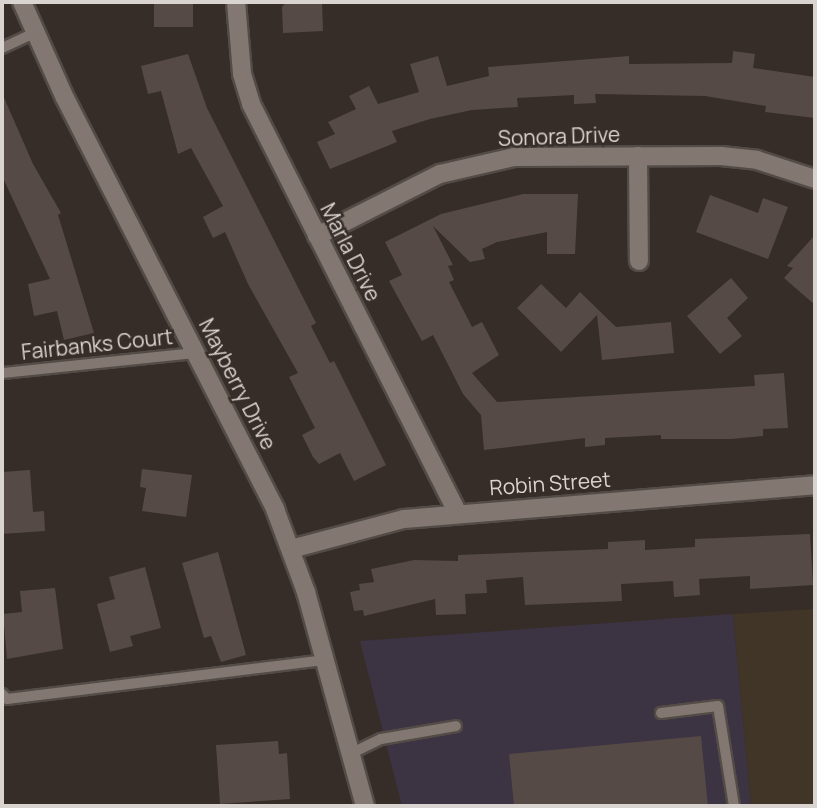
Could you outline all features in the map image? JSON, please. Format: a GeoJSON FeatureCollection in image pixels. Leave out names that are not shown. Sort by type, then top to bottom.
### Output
{"type":"FeatureCollection","features":[{"type":"Feature","properties":{"kind":"street","name":"Mayberry Drive"},"geometry":{"type":"LineString","coordinates":[[22,2],[70,109],[197,353],[290,549],[326,660],[365,806]]}},
{"type":"Feature","properties":{"kind":"street","name":"Marla Drive"},"geometry":{"type":"LineString","coordinates":[[236,2],[242,74],[251,104],[457,512]]}},
{"type":"Feature","properties":{"kind":"street","name":"Sonora Drive"},"geometry":{"type":"LineString","coordinates":[[317,236],[440,174],[475,163],[514,158],[638,156],[757,159],[815,179]]}},
{"type":"Feature","properties":{"kind":"street"},"geometry":{"type":"LineString","coordinates":[[638,156],[639,261]]}},
{"type":"Feature","properties":{"kind":"street","name":"Robin Street"},"geometry":{"type":"LineString","coordinates":[[290,549],[404,519],[457,512],[815,485]]}},
{"type":"Feature","properties":{"kind":"lane"},"geometry":{"type":"LineString","coordinates":[[2,48],[36,32]]}},
{"type":"Feature","properties":{"kind":"lane","name":"Fairbanks Court"},"geometry":{"type":"LineString","coordinates":[[2,373],[197,353]]}},
{"type":"Feature","properties":{"kind":"lane"},"geometry":{"type":"LineString","coordinates":[[2,694],[7,699],[326,660]]}},
{"type":"Feature","properties":{"kind":"lane"},"geometry":{"type":"LineString","coordinates":[[661,713],[718,706],[734,806]]}},
{"type":"Feature","properties":{"kind":"lane"},"geometry":{"type":"LineString","coordinates":[[352,753],[381,739],[456,726]]}},
{"type":"Feature","properties":{"kind":"shaded area"},"geometry":{"type":"Polygon","coordinates":[[[815,609],[815,806],[751,806],[733,614],[815,609]]]}},
{"type":"Feature","properties":{"kind":"shaded area"},"geometry":{"type":"Polygon","coordinates":[[[733,614],[751,806],[402,806],[360,641],[733,614]]]}},
{"type":"Feature","properties":{"kind":"building"},"geometry":{"type":"Polygon","coordinates":[[[154,2],[193,2],[193,27],[154,27],[154,2]]]}},
{"type":"Feature","properties":{"kind":"building"},"geometry":{"type":"Polygon","coordinates":[[[286,2],[322,2],[323,31],[283,33],[282,7],[286,2]]]}},
{"type":"Feature","properties":{"kind":"building"},"geometry":{"type":"Polygon","coordinates":[[[733,51],[755,54],[753,68],[815,77],[815,118],[765,112],[766,106],[705,96],[595,94],[596,103],[574,104],[574,95],[517,98],[518,107],[472,110],[430,119],[392,131],[397,142],[330,169],[317,142],[335,134],[328,122],[356,109],[349,96],[369,86],[378,104],[419,92],[410,64],[438,56],[447,86],[489,76],[488,67],[629,56],[629,64],[732,63],[733,51]]]}},
{"type":"Feature","properties":{"kind":"building"},"geometry":{"type":"Polygon","coordinates":[[[188,54],[207,108],[316,323],[311,326],[330,363],[334,361],[386,465],[354,481],[340,453],[319,464],[313,457],[302,435],[315,428],[289,377],[298,373],[248,284],[225,232],[213,238],[203,217],[223,206],[191,148],[178,154],[161,91],[148,94],[141,66],[188,54]]]}},
{"type":"Feature","properties":{"kind":"building"},"geometry":{"type":"Polygon","coordinates":[[[2,93],[33,164],[61,213],[58,215],[94,333],[64,340],[57,311],[34,316],[28,284],[50,279],[2,176],[2,93]]]}},
{"type":"Feature","properties":{"kind":"building"},"geometry":{"type":"Polygon","coordinates":[[[523,194],[578,194],[575,254],[547,254],[547,232],[497,242],[482,249],[485,259],[470,262],[433,226],[453,265],[448,266],[454,280],[449,282],[472,327],[482,322],[499,355],[472,373],[497,402],[755,386],[754,375],[784,373],[788,428],[763,429],[763,436],[731,439],[661,439],[661,435],[605,438],[605,445],[585,447],[585,438],[484,450],[481,415],[463,394],[433,335],[422,341],[389,281],[402,275],[385,242],[441,214],[523,194]]]}},
{"type":"Feature","properties":{"kind":"building"},"geometry":{"type":"Polygon","coordinates":[[[710,195],[758,213],[763,198],[788,207],[768,259],[696,232],[710,195]]]}},
{"type":"Feature","properties":{"kind":"building"},"geometry":{"type":"Polygon","coordinates":[[[815,235],[815,305],[784,278],[793,268],[787,266],[815,235]]]}},
{"type":"Feature","properties":{"kind":"building"},"geometry":{"type":"Polygon","coordinates":[[[731,278],[748,298],[727,318],[742,336],[720,354],[687,316],[731,278]]]}},
{"type":"Feature","properties":{"kind":"building"},"geometry":{"type":"Polygon","coordinates":[[[541,284],[566,308],[580,292],[616,327],[671,322],[674,353],[602,360],[597,315],[561,352],[517,308],[541,284]]]}},
{"type":"Feature","properties":{"kind":"building"},"geometry":{"type":"Polygon","coordinates":[[[142,469],[192,475],[186,517],[142,511],[146,488],[140,487],[142,469]]]}},
{"type":"Feature","properties":{"kind":"building"},"geometry":{"type":"Polygon","coordinates":[[[30,470],[33,512],[44,511],[45,531],[2,534],[2,472],[30,470]]]}},
{"type":"Feature","properties":{"kind":"building"},"geometry":{"type":"Polygon","coordinates":[[[810,534],[813,585],[750,589],[750,576],[699,579],[700,595],[674,597],[673,581],[621,584],[622,601],[525,605],[523,577],[486,580],[487,593],[465,594],[466,614],[436,615],[435,599],[364,616],[363,610],[354,611],[350,592],[360,590],[359,584],[374,582],[371,569],[414,560],[458,561],[458,555],[608,549],[608,542],[645,540],[645,550],[695,547],[695,539],[810,534]]]}},
{"type":"Feature","properties":{"kind":"building"},"geometry":{"type":"Polygon","coordinates":[[[218,552],[246,655],[221,662],[211,636],[204,638],[182,563],[218,552]]]}},
{"type":"Feature","properties":{"kind":"building"},"geometry":{"type":"Polygon","coordinates":[[[145,567],[161,628],[130,636],[133,646],[110,652],[97,604],[115,599],[109,577],[145,567]]]}},
{"type":"Feature","properties":{"kind":"building"},"geometry":{"type":"Polygon","coordinates":[[[55,588],[63,649],[7,659],[3,614],[22,612],[20,591],[55,588]]]}},
{"type":"Feature","properties":{"kind":"building"},"geometry":{"type":"Polygon","coordinates":[[[701,736],[708,806],[514,806],[509,754],[701,736]]]}},
{"type":"Feature","properties":{"kind":"building"},"geometry":{"type":"Polygon","coordinates":[[[278,741],[279,754],[287,753],[290,799],[220,804],[216,745],[278,741]]]}}]}
